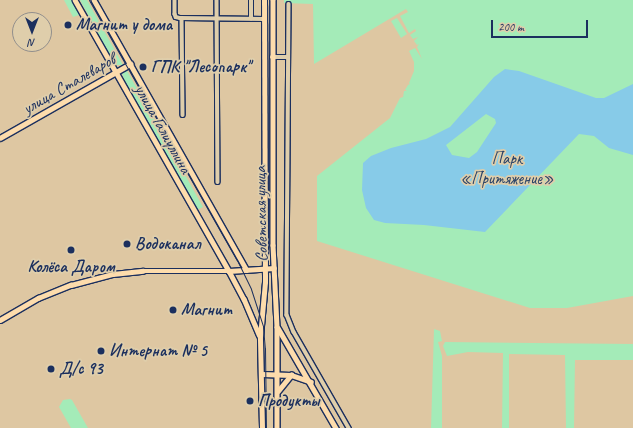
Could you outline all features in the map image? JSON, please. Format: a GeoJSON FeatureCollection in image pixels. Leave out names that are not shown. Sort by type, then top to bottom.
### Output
{"type":"FeatureCollection","features":[{"type":"Feature","properties":{"kind":"main road","name":"улица Галиуллина"},"geometry":{"type":"LineString","coordinates":[[75,0],[229,271]]}},
{"type":"Feature","properties":{"kind":"main road","name":"улица Галиуллина"},"geometry":{"type":"LineString","coordinates":[[94,0],[247,270]]}},
{"type":"Feature","properties":{"kind":"main road","name":"Советская улица"},"geometry":{"type":"LineString","coordinates":[[262,428],[260,337],[265,282],[263,57],[264,0]]}},
{"type":"Feature","properties":{"kind":"main road","name":"Советская улица"},"geometry":{"type":"LineString","coordinates":[[273,0],[272,57],[274,268],[277,327],[277,428]]}},
{"type":"Feature","properties":{"kind":"main road"},"geometry":{"type":"LineString","coordinates":[[263,57],[272,57]]}},
{"type":"Feature","properties":{"kind":"main road","name":"улица Сталеваров"},"geometry":{"type":"LineString","coordinates":[[0,138],[130,64]]}},
{"type":"Feature","properties":{"kind":"main road"},"geometry":{"type":"LineString","coordinates":[[0,320],[38,298],[93,278],[143,271],[229,271],[274,268]]}},
{"type":"Feature","properties":{"kind":"main road","name":"Советская улица"},"geometry":{"type":"LineString","coordinates":[[229,271],[244,299],[260,337]]}},
{"type":"Feature","properties":{"kind":"main road"},"geometry":{"type":"LineString","coordinates":[[277,327],[336,428]]}},
{"type":"Feature","properties":{"kind":"main road"},"geometry":{"type":"LineString","coordinates":[[262,374],[291,375],[301,377],[311,383]]}},
{"type":"Feature","properties":{"kind":"main road"},"geometry":{"type":"LineString","coordinates":[[277,393],[283,383],[291,375]]}},
{"type":"Feature","properties":{"kind":"street"},"geometry":{"type":"LineString","coordinates":[[175,0],[176,18],[264,19]]}},
{"type":"Feature","properties":{"kind":"street"},"geometry":{"type":"LineString","coordinates":[[218,0],[218,182]]}},
{"type":"Feature","properties":{"kind":"street"},"geometry":{"type":"LineString","coordinates":[[251,0],[251,19]]}},
{"type":"Feature","properties":{"kind":"street"},"geometry":{"type":"LineString","coordinates":[[289,4],[287,315],[294,332],[349,428]]}},
{"type":"Feature","properties":{"kind":"street"},"geometry":{"type":"LineString","coordinates":[[182,18],[183,115]]}},
{"type":"Feature","properties":{"kind":"street"},"geometry":{"type":"LineString","coordinates":[[272,57],[288,57]]}},
{"type":"Feature","properties":{"kind":"green space"},"geometry":{"type":"Polygon","coordinates":[[[64,0],[73,0],[79,15],[73,17],[64,0]]]}},
{"type":"Feature","properties":{"kind":"green space"},"geometry":{"type":"Polygon","coordinates":[[[80,0],[87,0],[123,65],[117,65],[114,63],[80,0]]]}},
{"type":"Feature","properties":{"kind":"green space","name":"Парк «Притяжение»"},"geometry":{"type":"Polygon","coordinates":[[[284,0],[633,0],[633,296],[567,308],[530,308],[317,241],[317,176],[390,118],[400,98],[403,97],[404,91],[407,91],[405,90],[410,84],[409,83],[414,71],[414,62],[409,51],[415,48],[422,59],[417,47],[419,44],[417,45],[414,41],[418,37],[413,39],[410,35],[416,31],[415,29],[409,33],[400,16],[408,12],[406,9],[314,64],[313,4],[284,3],[284,0]]]}},
{"type":"Feature","properties":{"kind":"green space"},"geometry":{"type":"Polygon","coordinates":[[[397,18],[407,34],[401,38],[391,21],[397,18]]]}},
{"type":"Feature","properties":{"kind":"green space"},"geometry":{"type":"Polygon","coordinates":[[[126,69],[203,207],[197,210],[126,85],[122,73],[126,69]]]}},
{"type":"Feature","properties":{"kind":"green space"},"geometry":{"type":"Polygon","coordinates":[[[434,329],[440,331],[442,341],[438,342],[442,356],[442,428],[431,428],[434,329]]]}},
{"type":"Feature","properties":{"kind":"green space"},"geometry":{"type":"Polygon","coordinates":[[[445,342],[633,344],[633,360],[575,360],[574,428],[566,428],[565,355],[509,354],[509,428],[502,428],[503,353],[468,352],[447,356],[443,346],[445,342]]]}},
{"type":"Feature","properties":{"kind":"green space"},"geometry":{"type":"Polygon","coordinates":[[[70,399],[88,428],[71,428],[59,407],[63,400],[70,399]]]}},
{"type":"Feature","properties":{"kind":"water"},"geometry":{"type":"Polygon","coordinates":[[[505,69],[519,71],[596,98],[604,98],[633,84],[633,155],[609,148],[594,136],[579,134],[485,232],[424,225],[385,223],[374,220],[366,208],[362,190],[363,163],[371,156],[391,148],[426,139],[450,127],[494,77],[505,69]],[[486,114],[446,145],[452,155],[469,158],[477,152],[496,123],[495,119],[486,114]]]}},
{"type":"Feature","properties":{"kind":"tram line"},"geometry":{"type":"LineString","coordinates":[[89,0],[237,260],[251,289],[263,327],[265,348],[266,428]]}},
{"type":"Feature","properties":{"kind":"place","name":"Магнит у дома"},"geometry":{"type":"Point","coordinates":[68,25]}},
{"type":"Feature","properties":{"kind":"place","name":"ГПК \"Лесопарк\""},"geometry":{"type":"Point","coordinates":[143,67]}},
{"type":"Feature","properties":{"kind":"place","name":"Водоканал"},"geometry":{"type":"Point","coordinates":[127,244]}},
{"type":"Feature","properties":{"kind":"place","name":"Колёса Даром"},"geometry":{"type":"Point","coordinates":[71,250]}},
{"type":"Feature","properties":{"kind":"place","name":"Магнит"},"geometry":{"type":"Point","coordinates":[173,310]}},
{"type":"Feature","properties":{"kind":"place","name":"Интернат № 5"},"geometry":{"type":"Point","coordinates":[101,351]}},
{"type":"Feature","properties":{"kind":"place","name":"Д/с 93"},"geometry":{"type":"Point","coordinates":[51,369]}},
{"type":"Feature","properties":{"kind":"place","name":"Продукты"},"geometry":{"type":"Point","coordinates":[250,401]}}]}
